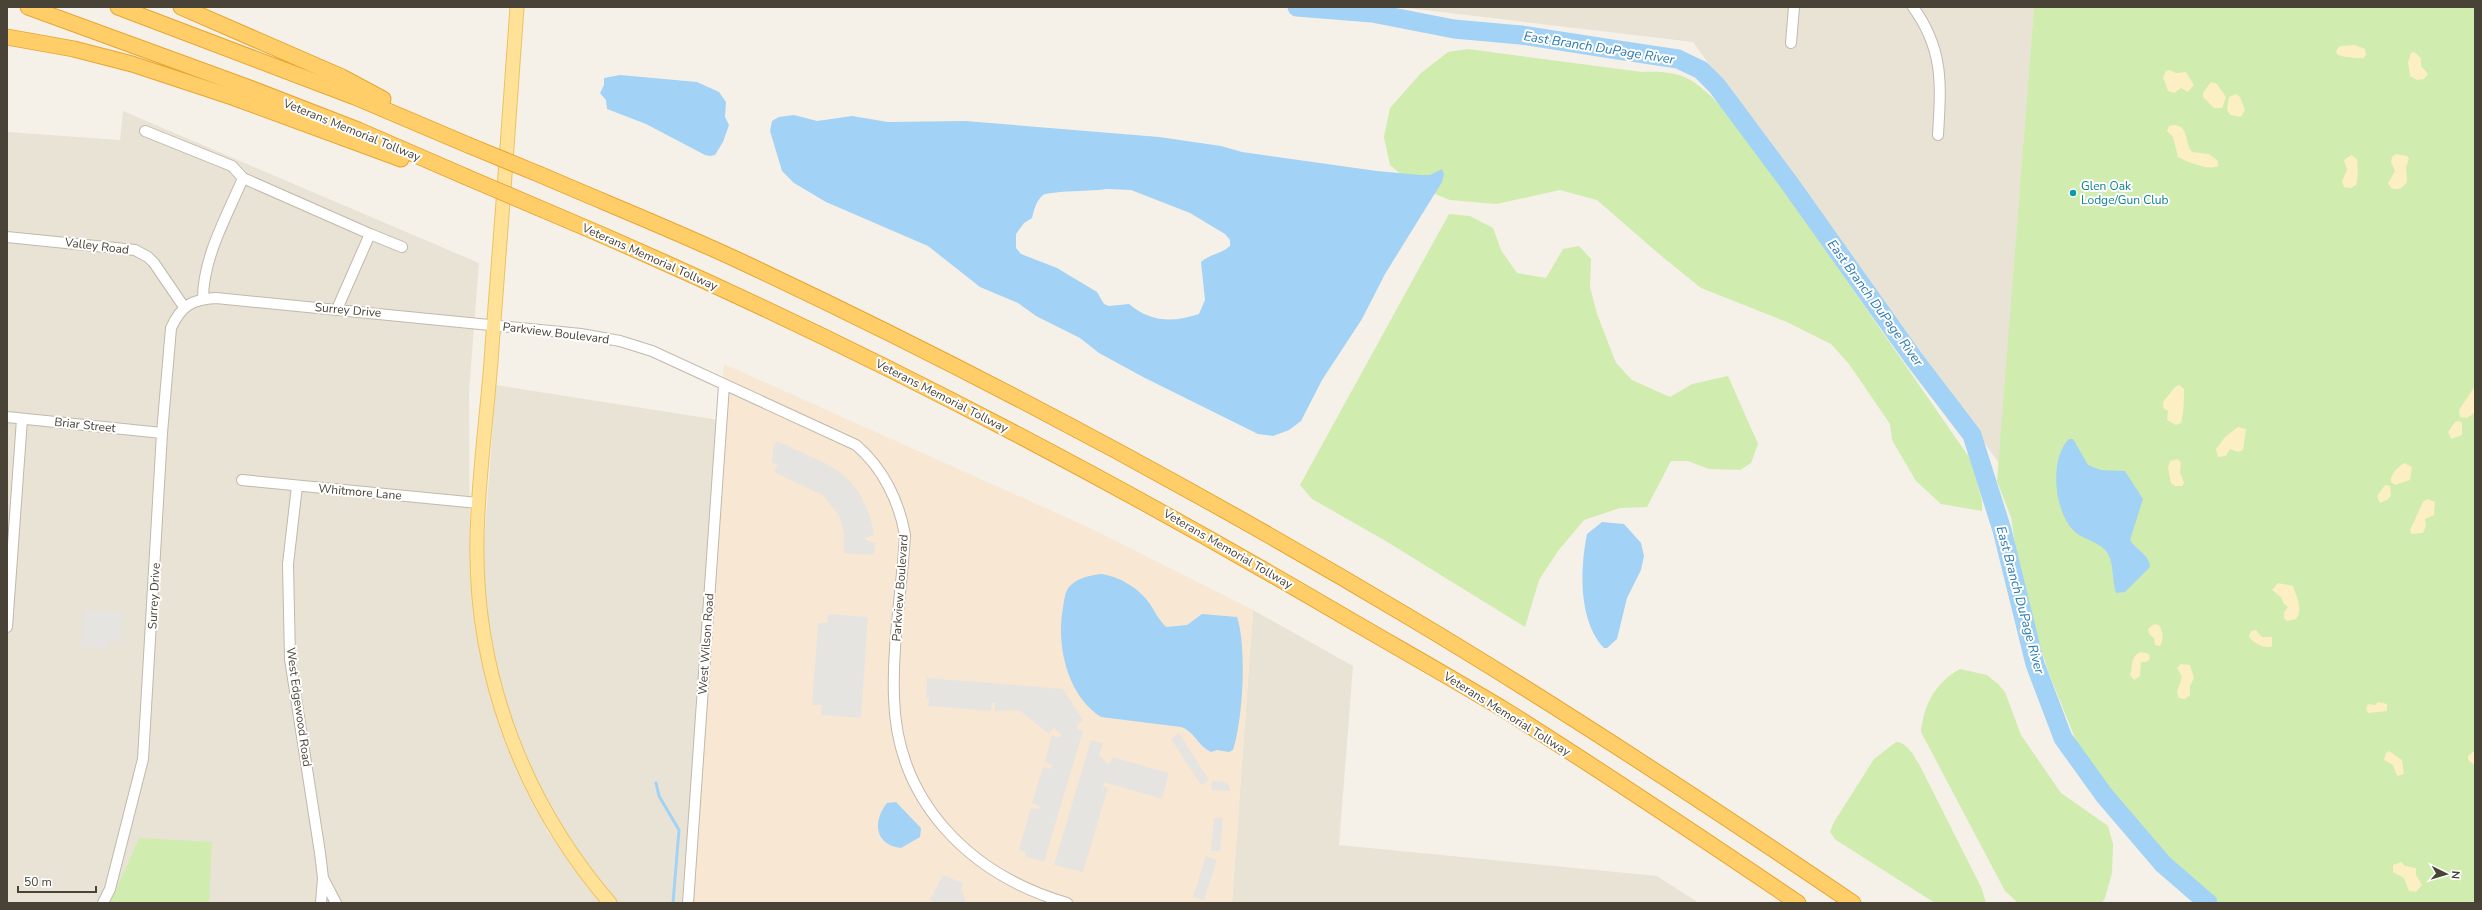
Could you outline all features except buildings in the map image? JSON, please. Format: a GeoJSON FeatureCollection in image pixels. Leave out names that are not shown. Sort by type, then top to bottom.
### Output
{"type":"FeatureCollection","features":[{"type":"Feature","properties":{"kind":"highway","name":"Veterans Memorial Tollway"},"geometry":{"type":"LineString","coordinates":[[28,7],[247,87],[358,130],[654,256],[972,410],[1149,504],[1506,711],[1798,903]]}},
{"type":"Feature","properties":{"kind":"highway"},"geometry":{"type":"LineString","coordinates":[[118,7],[355,96],[426,128],[541,175],[741,262],[984,382],[1241,520],[1407,616],[1523,686],[1727,818],[1853,903]]}},
{"type":"Feature","properties":{"kind":"highway"},"geometry":{"type":"LineString","coordinates":[[182,7],[342,77],[408,112],[426,128]]}},
{"type":"Feature","properties":{"kind":"highway"},"geometry":{"type":"LineString","coordinates":[[7,37],[74,49],[132,64],[232,97],[427,170],[459,174]]}},
{"type":"Feature","properties":{"kind":"main road"},"geometry":{"type":"LineString","coordinates":[[517,7],[488,411],[478,503],[477,566],[481,615],[488,660],[501,711],[516,754],[546,815],[586,876],[610,903]]}},
{"type":"Feature","properties":{"kind":"street"},"geometry":{"type":"LineString","coordinates":[[1790,43],[1794,7]]}},
{"type":"Feature","properties":{"kind":"street"},"geometry":{"type":"LineString","coordinates":[[1913,7],[1928,30],[1937,56],[1941,82],[1938,135]]}},
{"type":"Feature","properties":{"kind":"street"},"geometry":{"type":"LineString","coordinates":[[145,131],[232,166],[243,178],[402,247]]}},
{"type":"Feature","properties":{"kind":"street"},"geometry":{"type":"LineString","coordinates":[[203,299],[203,282],[217,239],[243,178]]}},
{"type":"Feature","properties":{"kind":"street"},"geometry":{"type":"LineString","coordinates":[[337,309],[370,234]]}},
{"type":"Feature","properties":{"kind":"street","name":"Valley Road"},"geometry":{"type":"LineString","coordinates":[[7,237],[135,250],[148,257],[154,263],[184,307]]}},
{"type":"Feature","properties":{"kind":"street","name":"Surrey Drive"},"geometry":{"type":"LineString","coordinates":[[103,903],[110,889],[143,758],[162,433],[171,328],[177,314],[184,307],[203,299],[216,298],[494,325]]}},
{"type":"Feature","properties":{"kind":"street","name":"Parkview Boulevard"},"geometry":{"type":"LineString","coordinates":[[494,325],[581,334],[620,341],[652,352],[845,439],[866,454],[877,466],[892,492],[902,518],[905,535],[894,699],[901,745],[909,768],[922,796],[947,832],[973,856],[1020,887],[1067,903]]}},
{"type":"Feature","properties":{"kind":"street","name":"West Wilson Road"},"geometry":{"type":"LineString","coordinates":[[688,903],[724,385]]}},
{"type":"Feature","properties":{"kind":"street","name":"Briar Street"},"geometry":{"type":"LineString","coordinates":[[7,417],[162,433]]}},
{"type":"Feature","properties":{"kind":"street"},"geometry":{"type":"LineString","coordinates":[[7,627],[22,418]]}},
{"type":"Feature","properties":{"kind":"street","name":"Whitmore Lane"},"geometry":{"type":"LineString","coordinates":[[242,480],[478,503]]}},
{"type":"Feature","properties":{"kind":"street","name":"West Edgewood Road"},"geometry":{"type":"LineString","coordinates":[[297,486],[288,564],[290,658],[323,878],[321,903]]}},
{"type":"Feature","properties":{"kind":"street"},"geometry":{"type":"LineString","coordinates":[[323,878],[336,903]]}},
{"type":"Feature","properties":{"kind":"shaded area"},"geometry":{"type":"Polygon","coordinates":[[[1399,7],[2034,7],[1999,463],[1693,42],[1399,7]]]}},
{"type":"Feature","properties":{"kind":"shaded area"},"geometry":{"type":"Polygon","coordinates":[[[123,111],[479,263],[469,392],[470,577],[479,643],[515,761],[548,832],[587,887],[601,903],[208,903],[139,838],[110,903],[7,903],[7,132],[120,140],[123,111]]]}},
{"type":"Feature","properties":{"kind":"shaded area"},"geometry":{"type":"Polygon","coordinates":[[[724,364],[1090,528],[1253,610],[1232,903],[682,903],[724,364]]]}},
{"type":"Feature","properties":{"kind":"shaded area"},"geometry":{"type":"Polygon","coordinates":[[[496,385],[719,420],[682,903],[617,903],[566,840],[532,775],[511,720],[493,664],[486,608],[483,557],[496,385]]]}},
{"type":"Feature","properties":{"kind":"shaded area"},"geometry":{"type":"Polygon","coordinates":[[[777,441],[827,464],[844,475],[859,492],[870,516],[874,535],[865,538],[869,542],[875,543],[874,555],[844,553],[844,532],[839,516],[824,496],[774,472],[778,464],[772,463],[773,448],[777,441]]]}},
{"type":"Feature","properties":{"kind":"shaded area"},"geometry":{"type":"Polygon","coordinates":[[[83,610],[122,612],[120,642],[109,641],[108,649],[81,647],[83,610]]]}},
{"type":"Feature","properties":{"kind":"shaded area"},"geometry":{"type":"Polygon","coordinates":[[[1253,610],[1353,666],[1339,845],[1657,876],[1699,903],[1232,903],[1253,610]]]}},
{"type":"Feature","properties":{"kind":"shaded area"},"geometry":{"type":"Polygon","coordinates":[[[828,614],[868,617],[861,718],[821,715],[822,705],[812,705],[818,623],[827,623],[828,614]]]}},
{"type":"Feature","properties":{"kind":"shaded area"},"geometry":{"type":"Polygon","coordinates":[[[927,678],[1063,689],[1083,720],[1077,725],[1078,729],[1083,731],[1044,862],[1025,856],[1026,852],[1019,849],[1031,808],[1039,809],[1040,806],[1032,803],[1043,767],[1051,769],[1053,766],[1045,762],[1052,735],[1059,738],[1061,734],[1054,728],[1049,734],[1019,710],[995,711],[995,703],[992,703],[991,711],[928,706],[929,699],[926,697],[927,678]]]}},
{"type":"Feature","properties":{"kind":"shaded area"},"geometry":{"type":"Polygon","coordinates":[[[1179,733],[1209,780],[1201,785],[1171,739],[1179,733]]]}},
{"type":"Feature","properties":{"kind":"shaded area"},"geometry":{"type":"Polygon","coordinates":[[[1091,740],[1103,743],[1099,755],[1107,763],[1110,764],[1112,757],[1169,773],[1162,799],[1104,782],[1103,786],[1108,788],[1083,872],[1054,865],[1091,740]]]}},
{"type":"Feature","properties":{"kind":"shaded area"},"geometry":{"type":"Polygon","coordinates":[[[1212,781],[1227,782],[1231,791],[1211,790],[1212,781]]]}},
{"type":"Feature","properties":{"kind":"shaded area"},"geometry":{"type":"Polygon","coordinates":[[[1214,818],[1223,818],[1220,851],[1211,851],[1214,818]]]}},
{"type":"Feature","properties":{"kind":"shaded area"},"geometry":{"type":"Polygon","coordinates":[[[1206,856],[1217,860],[1204,900],[1193,897],[1206,856]]]}},
{"type":"Feature","properties":{"kind":"shaded area"},"geometry":{"type":"Polygon","coordinates":[[[943,875],[963,883],[961,889],[966,903],[935,903],[930,900],[943,875]]]}},
{"type":"Feature","properties":{"kind":"green space"},"geometry":{"type":"Polygon","coordinates":[[[2034,7],[2475,7],[2475,903],[2220,903],[2195,884],[2154,842],[2093,769],[2079,748],[2048,671],[2028,606],[2019,572],[2011,517],[1997,481],[2034,7]]]}},
{"type":"Feature","properties":{"kind":"green space"},"geometry":{"type":"Polygon","coordinates":[[[1468,49],[1642,72],[1677,74],[1689,79],[1706,91],[1725,110],[1766,164],[1971,460],[1982,501],[1982,511],[1941,504],[1916,481],[1892,440],[1890,424],[1849,364],[1831,344],[1787,322],[1701,288],[1597,200],[1560,190],[1496,204],[1450,200],[1415,186],[1390,165],[1384,137],[1390,108],[1421,73],[1448,52],[1468,49]]]}},
{"type":"Feature","properties":{"kind":"green space"},"geometry":{"type":"Polygon","coordinates":[[[1449,214],[1470,216],[1493,228],[1501,250],[1517,273],[1546,278],[1563,249],[1579,246],[1591,259],[1590,287],[1597,314],[1616,363],[1632,380],[1670,397],[1692,384],[1728,376],[1758,444],[1751,463],[1740,470],[1709,469],[1688,461],[1671,461],[1647,507],[1620,508],[1584,520],[1558,551],[1539,580],[1525,627],[1384,540],[1312,499],[1300,485],[1449,214]]]}},
{"type":"Feature","properties":{"kind":"green space"},"geometry":{"type":"Polygon","coordinates":[[[1960,669],[1987,675],[1998,684],[2005,692],[2021,735],[2061,793],[2108,826],[2113,844],[2112,873],[2105,898],[2102,903],[2018,903],[2005,891],[1921,732],[1925,712],[1932,695],[1944,681],[1960,669]]]}},
{"type":"Feature","properties":{"kind":"green space"},"geometry":{"type":"Polygon","coordinates":[[[1896,742],[1907,747],[1919,764],[1982,889],[1986,903],[1935,903],[1836,840],[1830,832],[1834,822],[1874,759],[1896,742]]]}},
{"type":"Feature","properties":{"kind":"green space"},"geometry":{"type":"Polygon","coordinates":[[[139,838],[212,842],[209,903],[110,903],[139,838]]]}},
{"type":"Feature","properties":{"kind":"sand"},"geometry":{"type":"Polygon","coordinates":[[[2355,45],[2365,49],[2366,54],[2364,58],[2350,58],[2337,54],[2336,51],[2340,46],[2355,45]]]}},
{"type":"Feature","properties":{"kind":"sand"},"geometry":{"type":"Polygon","coordinates":[[[2414,52],[2421,58],[2421,66],[2428,74],[2424,79],[2417,80],[2410,76],[2408,62],[2411,53],[2414,52]]]}},
{"type":"Feature","properties":{"kind":"sand"},"geometry":{"type":"Polygon","coordinates":[[[2169,70],[2176,73],[2186,72],[2194,85],[2188,92],[2181,88],[2174,93],[2168,91],[2163,77],[2166,71],[2169,70]]]}},
{"type":"Feature","properties":{"kind":"sand"},"geometry":{"type":"Polygon","coordinates":[[[2211,82],[2217,84],[2226,97],[2222,108],[2214,108],[2203,97],[2203,93],[2211,82]]]}},
{"type":"Feature","properties":{"kind":"sand"},"geometry":{"type":"Polygon","coordinates":[[[2236,94],[2240,97],[2245,110],[2241,117],[2230,115],[2227,110],[2229,97],[2236,94]]]}},
{"type":"Feature","properties":{"kind":"sand"},"geometry":{"type":"Polygon","coordinates":[[[2173,125],[2182,128],[2192,152],[2209,154],[2218,161],[2218,166],[2204,167],[2178,157],[2173,137],[2167,131],[2169,126],[2173,125]]]}},
{"type":"Feature","properties":{"kind":"sand"},"geometry":{"type":"Polygon","coordinates":[[[2396,154],[2407,156],[2409,159],[2406,167],[2407,181],[2398,189],[2391,188],[2388,183],[2395,171],[2391,162],[2392,157],[2396,154]]]}},
{"type":"Feature","properties":{"kind":"sand"},"geometry":{"type":"Polygon","coordinates":[[[2351,155],[2357,159],[2358,169],[2356,185],[2351,188],[2344,187],[2342,181],[2347,170],[2344,160],[2351,155]]]}},
{"type":"Feature","properties":{"kind":"sand"},"geometry":{"type":"Polygon","coordinates":[[[2179,385],[2184,389],[2184,406],[2181,423],[2176,425],[2167,420],[2168,411],[2163,408],[2163,402],[2175,387],[2179,385]]]}},
{"type":"Feature","properties":{"kind":"sand"},"geometry":{"type":"Polygon","coordinates":[[[2475,386],[2474,413],[2467,418],[2460,417],[2459,410],[2475,386]]]}},
{"type":"Feature","properties":{"kind":"sand"},"geometry":{"type":"Polygon","coordinates":[[[2459,421],[2462,423],[2462,435],[2451,439],[2448,432],[2455,422],[2459,421]]]}},
{"type":"Feature","properties":{"kind":"sand"},"geometry":{"type":"Polygon","coordinates":[[[2238,427],[2246,429],[2243,450],[2238,452],[2230,449],[2226,456],[2218,457],[2216,449],[2225,437],[2238,427]]]}},
{"type":"Feature","properties":{"kind":"sand"},"geometry":{"type":"Polygon","coordinates":[[[2178,459],[2181,463],[2180,472],[2184,483],[2182,486],[2175,486],[2171,483],[2168,468],[2170,461],[2178,459]]]}},
{"type":"Feature","properties":{"kind":"sand"},"geometry":{"type":"Polygon","coordinates":[[[2405,463],[2412,467],[2410,480],[2395,485],[2391,482],[2393,474],[2397,468],[2405,463]]]}},
{"type":"Feature","properties":{"kind":"sand"},"geometry":{"type":"Polygon","coordinates":[[[2385,485],[2390,486],[2391,496],[2387,500],[2380,503],[2377,496],[2385,485]]]}},
{"type":"Feature","properties":{"kind":"sand"},"geometry":{"type":"Polygon","coordinates":[[[2427,499],[2435,502],[2434,515],[2425,519],[2426,526],[2423,533],[2411,534],[2410,530],[2423,502],[2427,499]]]}},
{"type":"Feature","properties":{"kind":"sand"},"geometry":{"type":"Polygon","coordinates":[[[2278,583],[2293,586],[2299,607],[2296,619],[2287,621],[2284,618],[2284,612],[2288,607],[2284,604],[2281,597],[2272,590],[2278,583]]]}},
{"type":"Feature","properties":{"kind":"sand"},"geometry":{"type":"Polygon","coordinates":[[[2154,624],[2159,625],[2161,630],[2162,638],[2160,646],[2155,645],[2154,638],[2149,634],[2148,629],[2154,624]]]}},
{"type":"Feature","properties":{"kind":"sand"},"geometry":{"type":"Polygon","coordinates":[[[2256,630],[2262,637],[2272,637],[2272,646],[2266,647],[2259,645],[2250,638],[2249,636],[2251,631],[2256,630]]]}},
{"type":"Feature","properties":{"kind":"sand"},"geometry":{"type":"Polygon","coordinates":[[[2141,652],[2149,654],[2150,659],[2146,662],[2141,662],[2140,676],[2134,680],[2130,675],[2132,662],[2135,656],[2141,652]]]}},
{"type":"Feature","properties":{"kind":"sand"},"geometry":{"type":"Polygon","coordinates":[[[2181,664],[2190,665],[2194,678],[2190,686],[2190,695],[2185,699],[2179,698],[2177,692],[2182,677],[2177,668],[2181,664]]]}},
{"type":"Feature","properties":{"kind":"sand"},"geometry":{"type":"Polygon","coordinates":[[[2378,702],[2387,704],[2387,711],[2368,713],[2366,709],[2368,704],[2375,705],[2378,702]]]}},
{"type":"Feature","properties":{"kind":"sand"},"geometry":{"type":"Polygon","coordinates":[[[2475,750],[2475,763],[2473,764],[2468,760],[2468,756],[2475,750]]]}},
{"type":"Feature","properties":{"kind":"sand"},"geometry":{"type":"Polygon","coordinates":[[[2389,751],[2402,760],[2404,774],[2397,776],[2393,765],[2384,760],[2386,753],[2389,751]]]}},
{"type":"Feature","properties":{"kind":"sand"},"geometry":{"type":"Polygon","coordinates":[[[2401,862],[2405,866],[2416,868],[2416,875],[2422,885],[2416,892],[2409,891],[2404,878],[2393,872],[2393,865],[2401,862]]]}},
{"type":"Feature","properties":{"kind":"water"},"geometry":{"type":"Polygon","coordinates":[[[620,75],[697,82],[719,92],[726,102],[725,117],[729,125],[723,142],[715,155],[705,155],[646,124],[607,109],[606,100],[600,93],[604,85],[604,78],[620,75]]]}},
{"type":"Feature","properties":{"kind":"water"},"geometry":{"type":"Polygon","coordinates":[[[794,115],[817,121],[852,116],[888,122],[965,121],[1159,137],[1221,146],[1242,152],[1377,171],[1430,175],[1442,169],[1444,174],[1442,182],[1385,274],[1362,319],[1322,380],[1301,421],[1289,430],[1273,436],[1258,434],[1145,378],[1099,353],[1080,338],[1036,316],[1018,303],[980,287],[928,246],[826,202],[794,183],[782,171],[770,131],[772,121],[779,117],[794,115]],[[1107,189],[1043,195],[1037,203],[1032,218],[1024,223],[1016,234],[1016,248],[1021,254],[1057,268],[1097,292],[1104,304],[1109,306],[1129,304],[1145,314],[1171,320],[1199,314],[1205,300],[1201,262],[1208,257],[1227,249],[1230,246],[1230,240],[1225,234],[1190,213],[1131,190],[1107,189]]]}},
{"type":"Feature","properties":{"kind":"water"},"geometry":{"type":"Polygon","coordinates":[[[2069,439],[2073,439],[2088,465],[2101,470],[2125,471],[2143,499],[2130,540],[2148,559],[2150,567],[2125,592],[2116,593],[2110,558],[2105,550],[2073,530],[2062,510],[2058,498],[2056,471],[2063,448],[2069,439]]]}},
{"type":"Feature","properties":{"kind":"water"},"geometry":{"type":"Polygon","coordinates":[[[1602,522],[1624,524],[1641,543],[1644,556],[1641,570],[1627,598],[1617,639],[1607,648],[1604,648],[1589,623],[1585,609],[1582,578],[1587,534],[1602,522]]]}},
{"type":"Feature","properties":{"kind":"water"},"geometry":{"type":"Polygon","coordinates":[[[1102,574],[1109,575],[1135,588],[1146,598],[1159,619],[1166,627],[1187,625],[1202,614],[1237,617],[1240,630],[1243,664],[1239,720],[1233,750],[1229,752],[1217,750],[1211,752],[1189,732],[1181,727],[1101,717],[1089,708],[1080,696],[1072,683],[1063,653],[1061,622],[1064,600],[1069,587],[1076,581],[1088,576],[1102,574]]]}},
{"type":"Feature","properties":{"kind":"water"},"geometry":{"type":"Polygon","coordinates":[[[896,802],[921,828],[920,837],[901,848],[892,846],[881,837],[878,825],[882,810],[887,803],[896,802]]]}},
{"type":"Feature","properties":{"kind":"waterway","name":"East Branch DuPage River"},"geometry":{"type":"LineString","coordinates":[[1297,7],[1372,13],[1454,29],[1521,35],[1678,59],[1701,70],[1717,86],[1790,184],[1914,359],[1972,435],[2002,530],[2035,664],[2063,738],[2104,795],[2163,864],[2208,903]]}},
{"type":"Feature","properties":{"kind":"waterway"},"geometry":{"type":"LineString","coordinates":[[656,783],[659,796],[679,830],[673,903]]}},
{"type":"Feature","properties":{"kind":"place","name":"Glen Oak Lodge/Gun Club"},"geometry":{"type":"Point","coordinates":[2073,193]}}]}
